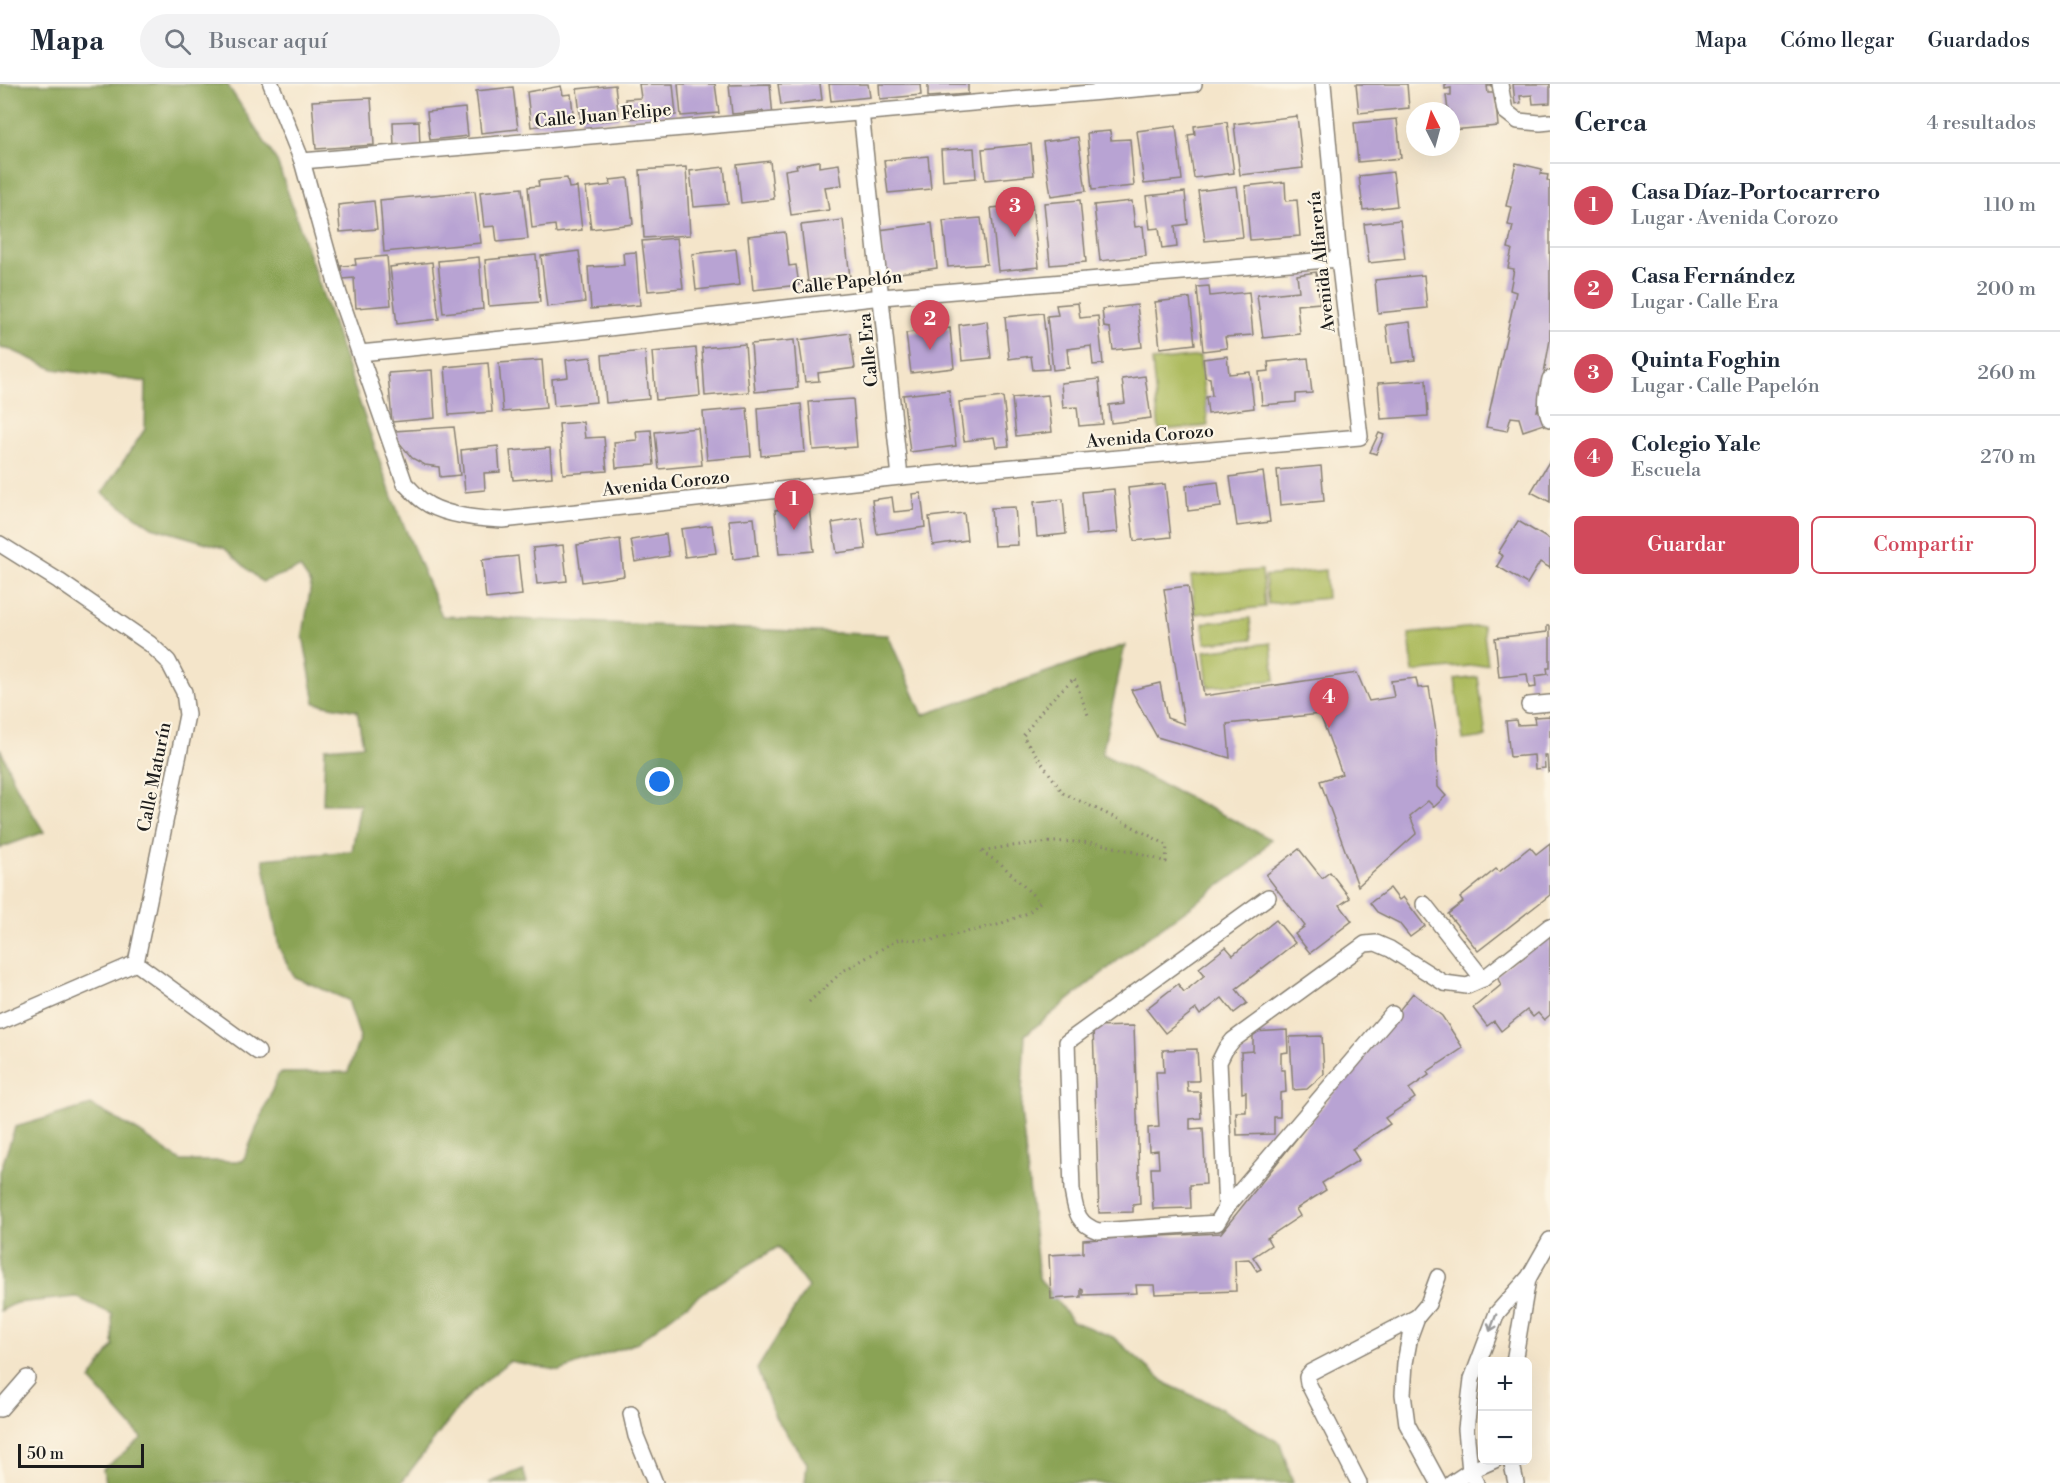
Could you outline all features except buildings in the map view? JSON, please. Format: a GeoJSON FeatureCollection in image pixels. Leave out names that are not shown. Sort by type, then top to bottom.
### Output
{"type":"FeatureCollection","features":[{"type":"Feature","properties":{"kind":"street","name":"Avenida Corozo"},"geometry":{"type":"LineString","coordinates":[[271,84],[302,161],[339,294],[405,484],[424,502],[476,519],[502,520],[900,477],[1360,436]]}},
{"type":"Feature","properties":{"kind":"street","name":"Calle Juan Felipe"},"geometry":{"type":"LineString","coordinates":[[302,161],[1194,84]]}},
{"type":"Feature","properties":{"kind":"street","name":"Avenida Alfarería"},"geometry":{"type":"LineString","coordinates":[[1323,84],[1339,259],[1360,436]]}},
{"type":"Feature","properties":{"kind":"street"},"geometry":{"type":"LineString","coordinates":[[1500,84],[1504,111],[1518,121],[1550,122]]}},
{"type":"Feature","properties":{"kind":"street","name":"Calle Era"},"geometry":{"type":"LineString","coordinates":[[861,112],[900,477]]}},
{"type":"Feature","properties":{"kind":"street","name":"Calle Papelón"},"geometry":{"type":"LineString","coordinates":[[360,353],[582,331],[882,297],[1339,259]]}},
{"type":"Feature","properties":{"kind":"street"},"geometry":{"type":"LineString","coordinates":[[1550,379],[1547,396],[1547,413],[1550,419]]}},
{"type":"Feature","properties":{"kind":"street","name":"Calle Maturín"},"geometry":{"type":"LineString","coordinates":[[0,544],[59,581],[150,644],[168,661],[184,692],[187,715],[136,963]]}},
{"type":"Feature","properties":{"kind":"street"},"geometry":{"type":"LineString","coordinates":[[1529,705],[1550,703]]}},
{"type":"Feature","properties":{"kind":"street"},"geometry":{"type":"LineString","coordinates":[[1268,897],[1067,1042],[1072,1190],[1076,1212],[1085,1226],[1098,1231],[1217,1223],[1226,1209],[1392,1014]]}},
{"type":"Feature","properties":{"kind":"street"},"geometry":{"type":"LineString","coordinates":[[1424,904],[1483,980]]}},
{"type":"Feature","properties":{"kind":"street"},"geometry":{"type":"LineString","coordinates":[[1226,1209],[1219,1062],[1233,1040],[1365,944],[1376,944],[1390,949],[1444,983],[1467,986],[1483,980],[1550,926]]}},
{"type":"Feature","properties":{"kind":"street"},"geometry":{"type":"LineString","coordinates":[[0,1022],[136,963],[258,1052]]}},
{"type":"Feature","properties":{"kind":"street"},"geometry":{"type":"LineString","coordinates":[[1473,1477],[1466,1429],[1472,1379],[1497,1313],[1529,1277],[1550,1240]]}},
{"type":"Feature","properties":{"kind":"street"},"geometry":{"type":"LineString","coordinates":[[1438,1277],[1428,1304],[1417,1317],[1410,1336],[1403,1394],[1407,1424],[1438,1483]]}},
{"type":"Feature","properties":{"kind":"street"},"geometry":{"type":"LineString","coordinates":[[1515,1357],[1529,1277]]}},
{"type":"Feature","properties":{"kind":"street"},"geometry":{"type":"LineString","coordinates":[[1359,1483],[1307,1377],[1311,1372],[1417,1317]]}},
{"type":"Feature","properties":{"kind":"street"},"geometry":{"type":"LineString","coordinates":[[0,1409],[27,1378]]}},
{"type":"Feature","properties":{"kind":"street"},"geometry":{"type":"LineString","coordinates":[[631,1414],[636,1436],[656,1483]]}},
{"type":"Feature","properties":{"kind":"street"},"geometry":{"type":"LineString","coordinates":[[1452,1483],[1473,1477],[1490,1465]]}},
{"type":"Feature","properties":{"kind":"street"},"geometry":{"type":"LineString","coordinates":[[1512,1465],[1516,1483]]}},
{"type":"Feature","properties":{"kind":"path"},"geometry":{"type":"LineString","coordinates":[[809,1002],[843,971],[899,939],[932,940],[997,925],[1028,913],[1040,902],[1001,864],[980,851],[1037,842],[1097,843],[1137,852],[1166,862],[1167,845],[1122,820],[1063,793],[1023,736],[1046,705],[1074,678],[1088,715]]}},
{"type":"Feature","properties":{"kind":"green space"},"geometry":{"type":"Polygon","coordinates":[[[0,84],[227,84],[277,161],[392,497],[442,616],[888,635],[923,715],[1125,645],[1102,754],[1271,839],[1251,863],[1136,946],[1025,1035],[1021,1110],[1039,1278],[1072,1321],[1113,1337],[1167,1384],[1218,1407],[1280,1443],[1293,1483],[805,1483],[807,1463],[775,1417],[757,1369],[808,1287],[778,1247],[707,1290],[636,1343],[560,1371],[509,1361],[466,1398],[401,1483],[105,1483],[103,1469],[142,1438],[90,1380],[113,1346],[112,1314],[76,1297],[16,1303],[0,1311],[0,1172],[15,1127],[91,1105],[139,1132],[181,1161],[243,1161],[279,1073],[348,1072],[360,1037],[348,1000],[294,977],[279,948],[263,859],[352,851],[360,804],[323,804],[325,748],[363,745],[357,711],[315,703],[303,635],[311,584],[300,568],[262,582],[224,548],[152,527],[102,493],[145,429],[146,382],[54,369],[11,350],[0,348],[0,84]]]}},
{"type":"Feature","properties":{"kind":"green space"},"geometry":{"type":"Polygon","coordinates":[[[1200,356],[1208,426],[1159,430],[1152,361],[1200,356]]]}},
{"type":"Feature","properties":{"kind":"green space"},"geometry":{"type":"Polygon","coordinates":[[[1262,570],[1265,607],[1195,614],[1191,576],[1262,570]]]}},
{"type":"Feature","properties":{"kind":"green space"},"geometry":{"type":"Polygon","coordinates":[[[1325,570],[1327,598],[1268,604],[1265,576],[1325,570]]]}},
{"type":"Feature","properties":{"kind":"green space"},"geometry":{"type":"Polygon","coordinates":[[[1250,618],[1252,639],[1205,643],[1203,623],[1250,618]]]}},
{"type":"Feature","properties":{"kind":"green space"},"geometry":{"type":"Polygon","coordinates":[[[1483,626],[1488,664],[1413,672],[1409,634],[1483,626]]]}},
{"type":"Feature","properties":{"kind":"green space"},"geometry":{"type":"Polygon","coordinates":[[[1271,643],[1275,680],[1208,687],[1204,651],[1271,643]]]}},
{"type":"Feature","properties":{"kind":"green space"},"geometry":{"type":"Polygon","coordinates":[[[1478,677],[1486,737],[1463,740],[1455,680],[1478,677]]]}},
{"type":"Feature","properties":{"kind":"green space"},"geometry":{"type":"Polygon","coordinates":[[[0,748],[16,786],[44,832],[0,848],[0,748]]]}},
{"type":"Feature","properties":{"kind":"green space"},"geometry":{"type":"Polygon","coordinates":[[[523,1469],[527,1483],[489,1483],[523,1469]]]}},
{"type":"Feature","properties":{"kind":"place","name":"Quinta Foghin"},"geometry":{"type":"Point","coordinates":[1015,237]}},
{"type":"Feature","properties":{"kind":"place","name":"Casa Fernández"},"geometry":{"type":"Point","coordinates":[930,350]}},
{"type":"Feature","properties":{"kind":"place","name":"Casa Díaz-Portocarrero"},"geometry":{"type":"Point","coordinates":[794,530]}},
{"type":"Feature","properties":{"kind":"place","name":"Colegio Yale"},"geometry":{"type":"Point","coordinates":[1329,728]}}]}
